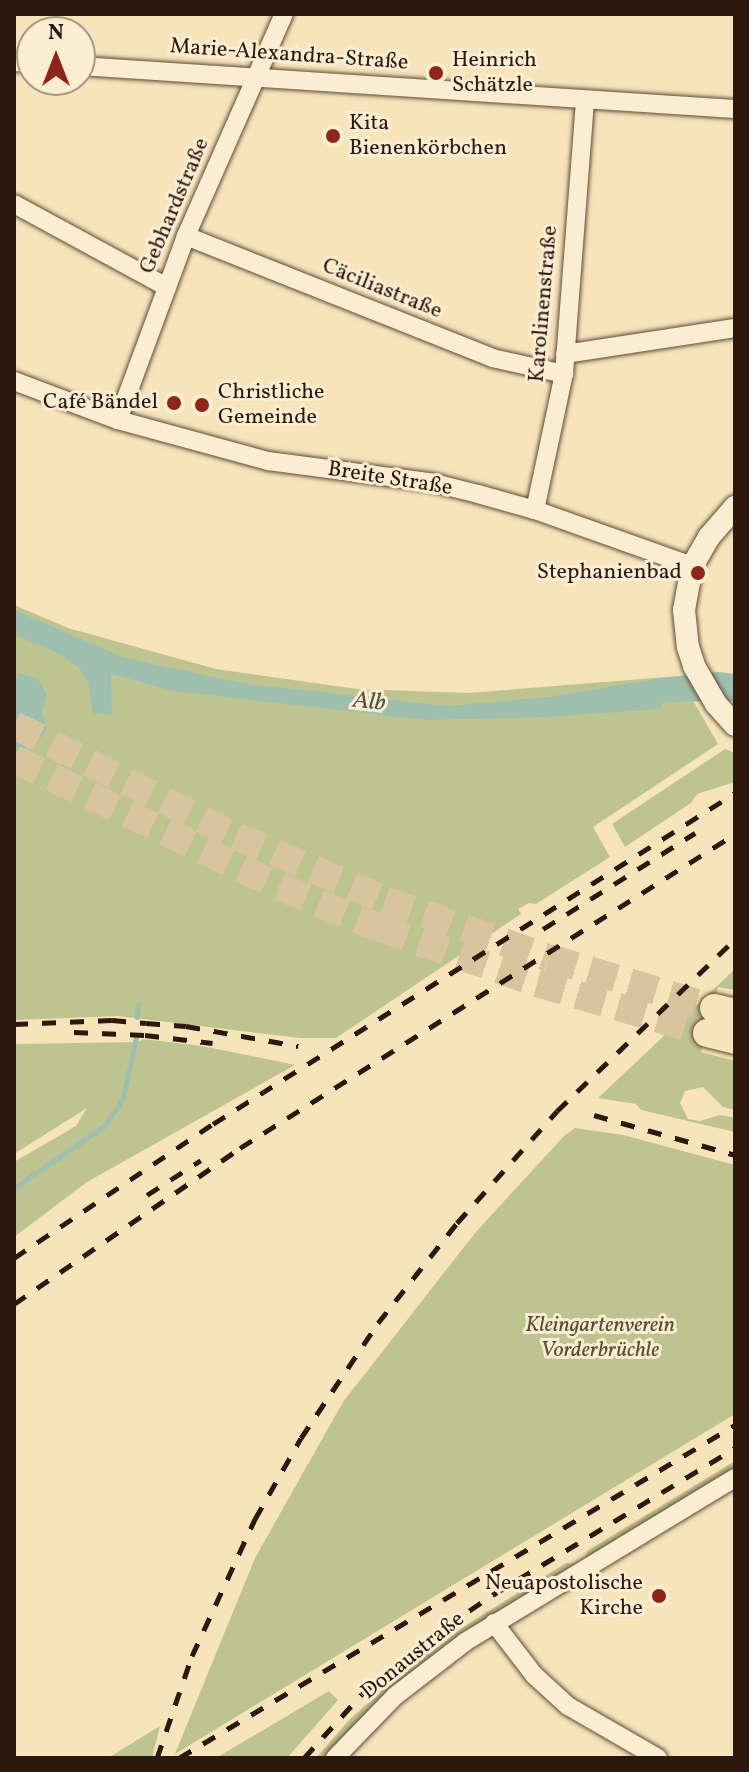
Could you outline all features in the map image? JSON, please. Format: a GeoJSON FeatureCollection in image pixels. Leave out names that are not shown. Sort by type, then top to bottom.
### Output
{"type":"FeatureCollection","features":[{"type":"Feature","properties":{"kind":"highway"},"geometry":{"type":"LineString","coordinates":[[718,1018],[735,1040]]}},
{"type":"Feature","properties":{"kind":"street","name":"Gebhardstraße"},"geometry":{"type":"LineString","coordinates":[[118,420],[186,236],[284,14]]}},
{"type":"Feature","properties":{"kind":"street","name":"Marie-Alexandra-Straße"},"geometry":{"type":"LineString","coordinates":[[96,67],[735,109]]}},
{"type":"Feature","properties":{"kind":"street","name":"Karolinenstraße"},"geometry":{"type":"LineString","coordinates":[[535,510],[564,374],[585,100]]}},
{"type":"Feature","properties":{"kind":"street"},"geometry":{"type":"LineString","coordinates":[[14,204],[167,287]]}},
{"type":"Feature","properties":{"kind":"street","name":"Cäciliastraße"},"geometry":{"type":"LineString","coordinates":[[186,236],[492,358],[564,374]]}},
{"type":"Feature","properties":{"kind":"street"},"geometry":{"type":"LineString","coordinates":[[565,354],[735,328]]}},
{"type":"Feature","properties":{"kind":"street","name":"Breite Straße"},"geometry":{"type":"LineString","coordinates":[[14,381],[118,420],[268,461],[434,483],[535,510],[692,566]]}},
{"type":"Feature","properties":{"kind":"street"},"geometry":{"type":"LineString","coordinates":[[735,507],[709,537],[692,566],[685,598],[684,624],[697,671],[715,703],[735,725]]}},
{"type":"Feature","properties":{"kind":"street","name":"Donaustraße"},"geometry":{"type":"LineString","coordinates":[[335,1758],[414,1680],[494,1623],[733,1483]]}},
{"type":"Feature","properties":{"kind":"street"},"geometry":{"type":"LineString","coordinates":[[494,1623],[534,1675],[568,1706],[658,1758]]}},
{"type":"Feature","properties":{"kind":"green space"},"geometry":{"type":"Polygon","coordinates":[[[14,605],[68,628],[216,669],[357,689],[469,693],[679,676],[718,744],[593,827],[610,857],[536,904],[529,903],[518,909],[521,914],[336,1038],[300,1038],[118,1016],[14,1020],[14,605]]]}},
{"type":"Feature","properties":{"kind":"green space"},"geometry":{"type":"Polygon","coordinates":[[[725,749],[735,753],[735,782],[697,794],[691,803],[625,847],[612,824],[725,749]]]}},
{"type":"Feature","properties":{"kind":"green space"},"geometry":{"type":"Polygon","coordinates":[[[735,969],[735,990],[718,987],[701,1052],[735,1061],[735,1110],[723,1107],[703,1087],[685,1091],[680,1103],[688,1119],[700,1121],[720,1115],[735,1118],[735,1132],[641,1110],[636,1104],[598,1098],[735,969]]]}},
{"type":"Feature","properties":{"kind":"green space"},"geometry":{"type":"Polygon","coordinates":[[[143,1039],[202,1046],[295,1065],[87,1182],[14,1237],[14,1162],[76,1126],[87,1108],[14,1154],[14,1044],[138,1042],[143,1039]]]}},
{"type":"Feature","properties":{"kind":"green space","name":"Kleingartenverein Vorderbrüchle"},"geometry":{"type":"Polygon","coordinates":[[[575,1128],[623,1135],[735,1165],[735,1414],[175,1754],[255,1558],[343,1402],[475,1233],[564,1136],[575,1128]]]}},
{"type":"Feature","properties":{"kind":"green space"},"geometry":{"type":"Polygon","coordinates":[[[735,1461],[735,1468],[386,1695],[326,1758],[316,1758],[350,1719],[412,1664],[468,1624],[566,1563],[574,1564],[585,1558],[587,1551],[735,1461]]]}},
{"type":"Feature","properties":{"kind":"green space"},"geometry":{"type":"Polygon","coordinates":[[[329,1691],[338,1700],[287,1758],[216,1758],[329,1691]]]}},
{"type":"Feature","properties":{"kind":"green space"},"geometry":{"type":"Polygon","coordinates":[[[160,1726],[152,1758],[108,1758],[160,1726]]]}},
{"type":"Feature","properties":{"kind":"water","name":"Alb"},"geometry":{"type":"Polygon","coordinates":[[[14,610],[125,658],[247,684],[448,706],[548,697],[718,672],[735,674],[735,701],[663,702],[660,709],[547,717],[426,720],[173,691],[111,674],[112,715],[93,713],[88,682],[79,668],[59,654],[14,634],[14,610]]]}},
{"type":"Feature","properties":{"kind":"water"},"geometry":{"type":"Polygon","coordinates":[[[19,673],[37,678],[47,695],[42,711],[47,730],[38,741],[23,749],[14,746],[14,685],[19,673]]]}},
{"type":"Feature","properties":{"kind":"waterway"},"geometry":{"type":"LineString","coordinates":[[137,1017],[138,1004]]}},
{"type":"Feature","properties":{"kind":"waterway"},"geometry":{"type":"LineString","coordinates":[[14,1188],[104,1126],[123,1098],[136,1038]]}},
{"type":"Feature","properties":{"kind":"tunnel"},"geometry":{"type":"LineString","coordinates":[[14,725],[236,836],[385,900],[549,958],[714,1008]]}},
{"type":"Feature","properties":{"kind":"tunnel"},"geometry":{"type":"LineString","coordinates":[[14,759],[280,887],[380,928],[537,983],[707,1033]]}},
{"type":"Feature","properties":{"kind":"railway"},"geometry":{"type":"LineString","coordinates":[[14,1258],[213,1124],[735,793]]}},
{"type":"Feature","properties":{"kind":"railway"},"geometry":{"type":"LineString","coordinates":[[543,929],[695,833]]}},
{"type":"Feature","properties":{"kind":"railway"},"geometry":{"type":"LineString","coordinates":[[14,1304],[240,1148],[735,834]]}},
{"type":"Feature","properties":{"kind":"railway"},"geometry":{"type":"LineString","coordinates":[[157,1758],[192,1656],[255,1519],[301,1438],[378,1323],[457,1223],[557,1111],[735,939]]}},
{"type":"Feature","properties":{"kind":"railway"},"geometry":{"type":"LineString","coordinates":[[14,1024],[112,1020],[186,1026],[298,1046]]}},
{"type":"Feature","properties":{"kind":"railway"},"geometry":{"type":"LineString","coordinates":[[74,1032],[145,1035],[213,1043]]}},
{"type":"Feature","properties":{"kind":"railway"},"geometry":{"type":"LineString","coordinates":[[594,1115],[735,1155]]}},
{"type":"Feature","properties":{"kind":"railway"},"geometry":{"type":"LineString","coordinates":[[147,1195],[201,1160]]}},
{"type":"Feature","properties":{"kind":"railway"},"geometry":{"type":"LineString","coordinates":[[179,1758],[735,1425]]}},
{"type":"Feature","properties":{"kind":"railway"},"geometry":{"type":"LineString","coordinates":[[304,1758],[362,1694],[423,1642],[494,1594],[735,1448]]}},
{"type":"Feature","properties":{"kind":"place","name":"Heinrich Schätzle"},"geometry":{"type":"Point","coordinates":[436,73]}},
{"type":"Feature","properties":{"kind":"place","name":"Kita Bienenkörbchen"},"geometry":{"type":"Point","coordinates":[333,136]}},
{"type":"Feature","properties":{"kind":"place","name":"Café Bändel"},"geometry":{"type":"Point","coordinates":[174,403]}},
{"type":"Feature","properties":{"kind":"place","name":"Christliche Gemeinde"},"geometry":{"type":"Point","coordinates":[202,405]}},
{"type":"Feature","properties":{"kind":"place","name":"Stephanienbad"},"geometry":{"type":"Point","coordinates":[698,573]}},
{"type":"Feature","properties":{"kind":"place","name":"Neuapostolische Kirche"},"geometry":{"type":"Point","coordinates":[659,1596]}}]}
